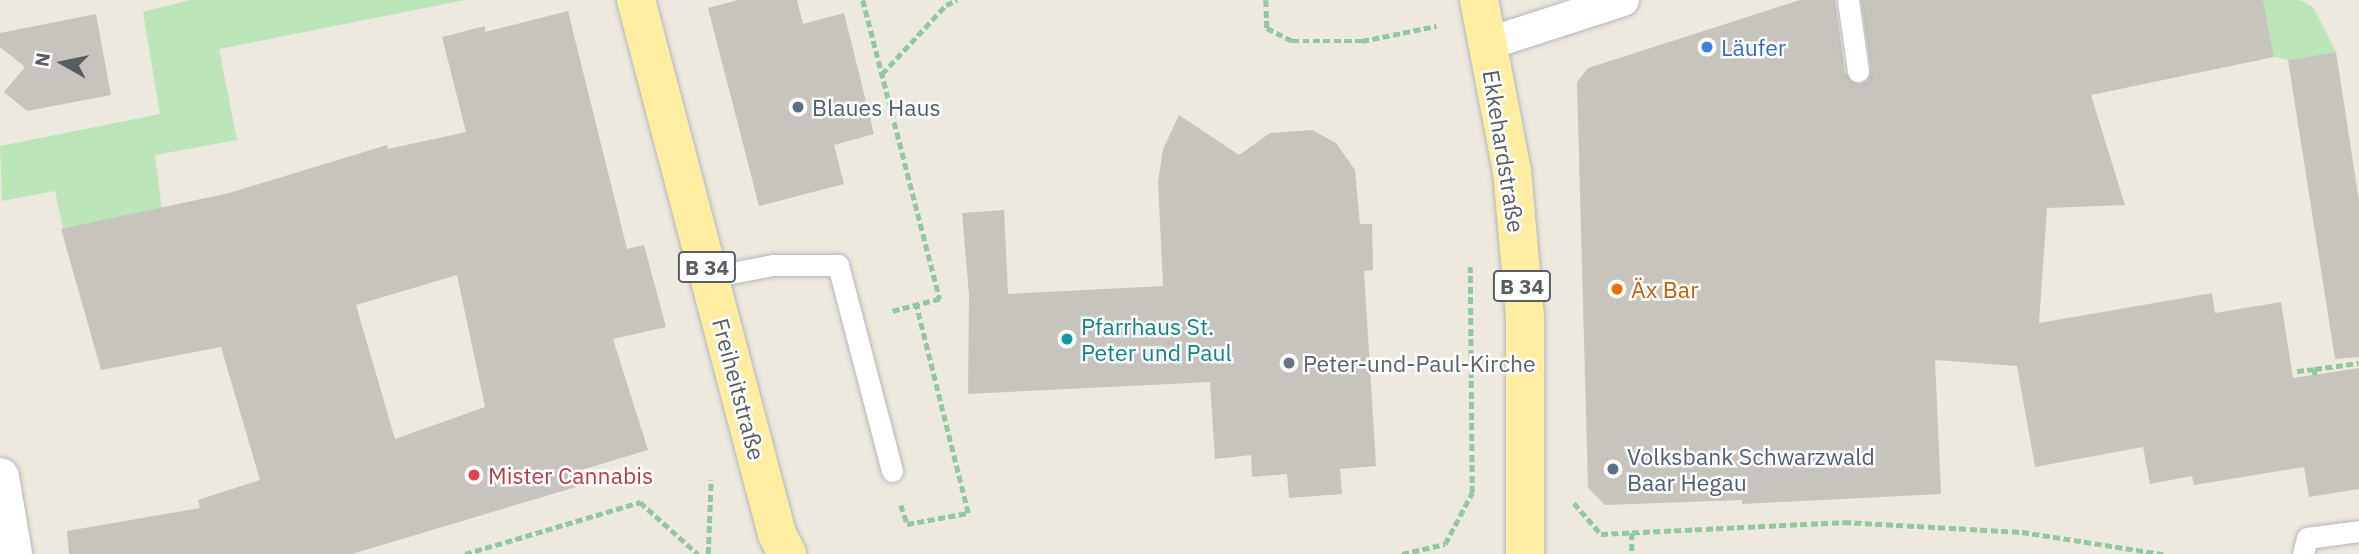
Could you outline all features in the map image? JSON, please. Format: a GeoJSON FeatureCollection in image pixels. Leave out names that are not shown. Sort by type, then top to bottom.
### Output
{"type":"FeatureCollection","features":[{"type":"Feature","properties":{"kind":"main road","name":"Freiheitstraße"},"geometry":{"type":"LineString","coordinates":[[636,0],[778,547]]}},
{"type":"Feature","properties":{"kind":"main road","name":"Ekkehardstraße"},"geometry":{"type":"LineString","coordinates":[[1479,0],[1512,171],[1525,316],[1525,554]]}},
{"type":"Feature","properties":{"kind":"street"},"geometry":{"type":"LineString","coordinates":[[1487,44],[1623,0]]}},
{"type":"Feature","properties":{"kind":"street"},"geometry":{"type":"LineString","coordinates":[[0,477],[13,554]]}},
{"type":"Feature","properties":{"kind":"lane"},"geometry":{"type":"LineString","coordinates":[[1848,0],[1857,71]]}},
{"type":"Feature","properties":{"kind":"lane"},"geometry":{"type":"LineString","coordinates":[[710,277],[773,265],[838,265],[892,471]]}},
{"type":"Feature","properties":{"kind":"lane"},"geometry":{"type":"LineString","coordinates":[[2303,554],[2307,538],[2359,531]]}},
{"type":"Feature","properties":{"kind":"path"},"geometry":{"type":"LineString","coordinates":[[852,321],[940,299],[863,0]]}},
{"type":"Feature","properties":{"kind":"path"},"geometry":{"type":"LineString","coordinates":[[882,74],[946,5],[957,0]]}},
{"type":"Feature","properties":{"kind":"path"},"geometry":{"type":"LineString","coordinates":[[1266,0],[1267,28],[1292,41],[1362,41],[1440,25]]}},
{"type":"Feature","properties":{"kind":"path"},"geometry":{"type":"LineString","coordinates":[[1438,13],[1443,38]]}},
{"type":"Feature","properties":{"kind":"path"},"geometry":{"type":"LineString","coordinates":[[1402,554],[1446,544],[1472,494],[1470,265]]}},
{"type":"Feature","properties":{"kind":"path"},"geometry":{"type":"LineString","coordinates":[[892,471],[906,524],[968,513],[916,305]]}},
{"type":"Feature","properties":{"kind":"path"},"geometry":{"type":"LineString","coordinates":[[2297,372],[2315,372],[2359,363]]}},
{"type":"Feature","properties":{"kind":"path"},"geometry":{"type":"LineString","coordinates":[[1524,489],[1560,487],[1601,534],[1844,522],[2022,532],[2163,554]]}},
{"type":"Feature","properties":{"kind":"path"},"geometry":{"type":"LineString","coordinates":[[465,554],[640,502],[698,554]]}},
{"type":"Feature","properties":{"kind":"path"},"geometry":{"type":"LineString","coordinates":[[1632,533],[1632,554]]}},
{"type":"Feature","properties":{"kind":"green space"},"geometry":{"type":"Polygon","coordinates":[[[191,0],[465,0],[219,49],[237,140],[155,155],[162,210],[63,229],[55,191],[2,201],[0,146],[160,114],[143,12],[191,0]]]}},
{"type":"Feature","properties":{"kind":"green space"},"geometry":{"type":"Polygon","coordinates":[[[2263,0],[2299,0],[2313,7],[2336,52],[2288,60],[2274,57],[2263,0]]]}},
{"type":"Feature","properties":{"kind":"building","name":"Blaues Haus"},"geometry":{"type":"Polygon","coordinates":[[[738,0],[797,0],[803,24],[844,13],[874,134],[834,145],[844,184],[759,206],[708,8],[738,0]]]}},
{"type":"Feature","properties":{"kind":"building"},"geometry":{"type":"Polygon","coordinates":[[[1800,0],[1835,0],[1845,73],[1859,84],[1867,81],[1871,70],[1861,0],[2263,0],[2274,57],[2091,95],[2125,205],[2047,208],[2039,323],[2212,293],[2215,313],[2281,302],[2293,378],[2359,368],[2359,489],[2309,497],[2304,467],[2194,485],[2192,476],[2150,484],[2143,447],[2035,467],[2017,366],[1935,360],[1941,494],[1742,504],[1742,500],[1605,505],[1588,488],[1577,82],[1588,68],[1800,0]]]}},
{"type":"Feature","properties":{"kind":"building"},"geometry":{"type":"Polygon","coordinates":[[[568,11],[627,249],[644,245],[666,327],[613,339],[648,450],[571,473],[576,487],[352,554],[69,554],[67,531],[200,508],[198,500],[260,480],[221,347],[101,370],[61,229],[229,193],[387,145],[388,149],[466,132],[442,37],[485,26],[485,32],[568,11]],[[457,275],[356,305],[395,439],[485,407],[457,275]]]}},
{"type":"Feature","properties":{"kind":"building"},"geometry":{"type":"Polygon","coordinates":[[[96,14],[111,95],[27,111],[4,92],[25,67],[0,47],[0,33],[96,14]]]}},
{"type":"Feature","properties":{"kind":"building"},"geometry":{"type":"Polygon","coordinates":[[[2336,52],[2359,201],[2359,357],[2335,359],[2288,60],[2336,52]]]}},
{"type":"Feature","properties":{"kind":"building","name":"Peter-und-Paul-Kirche"},"geometry":{"type":"Polygon","coordinates":[[[1179,115],[1239,155],[1270,133],[1312,130],[1336,143],[1355,170],[1360,224],[1372,224],[1373,270],[1364,271],[1376,466],[1340,469],[1342,494],[1289,498],[1287,474],[1252,477],[1251,455],[1215,459],[1210,382],[968,394],[969,295],[962,213],[1004,210],[1008,294],[1163,286],[1158,182],[1163,149],[1179,115]]]}},
{"type":"Feature","properties":{"kind":"place","name":"Läufer"},"geometry":{"type":"Point","coordinates":[1707,47]}},
{"type":"Feature","properties":{"kind":"place","name":"Blaues Haus"},"geometry":{"type":"Point","coordinates":[798,107]}},
{"type":"Feature","properties":{"kind":"place","name":"Äx Bar"},"geometry":{"type":"Point","coordinates":[1617,289]}},
{"type":"Feature","properties":{"kind":"place","name":"Pfarrhaus St. Peter und Paul"},"geometry":{"type":"Point","coordinates":[1067,339]}},
{"type":"Feature","properties":{"kind":"place","name":"Peter-und-Paul-Kirche"},"geometry":{"type":"Point","coordinates":[1289,363]}},
{"type":"Feature","properties":{"kind":"place","name":"Volksbank Schwarzwald Baar Hegau"},"geometry":{"type":"Point","coordinates":[1613,469]}},
{"type":"Feature","properties":{"kind":"place","name":"Mister Cannabis"},"geometry":{"type":"Point","coordinates":[474,475]}}]}
